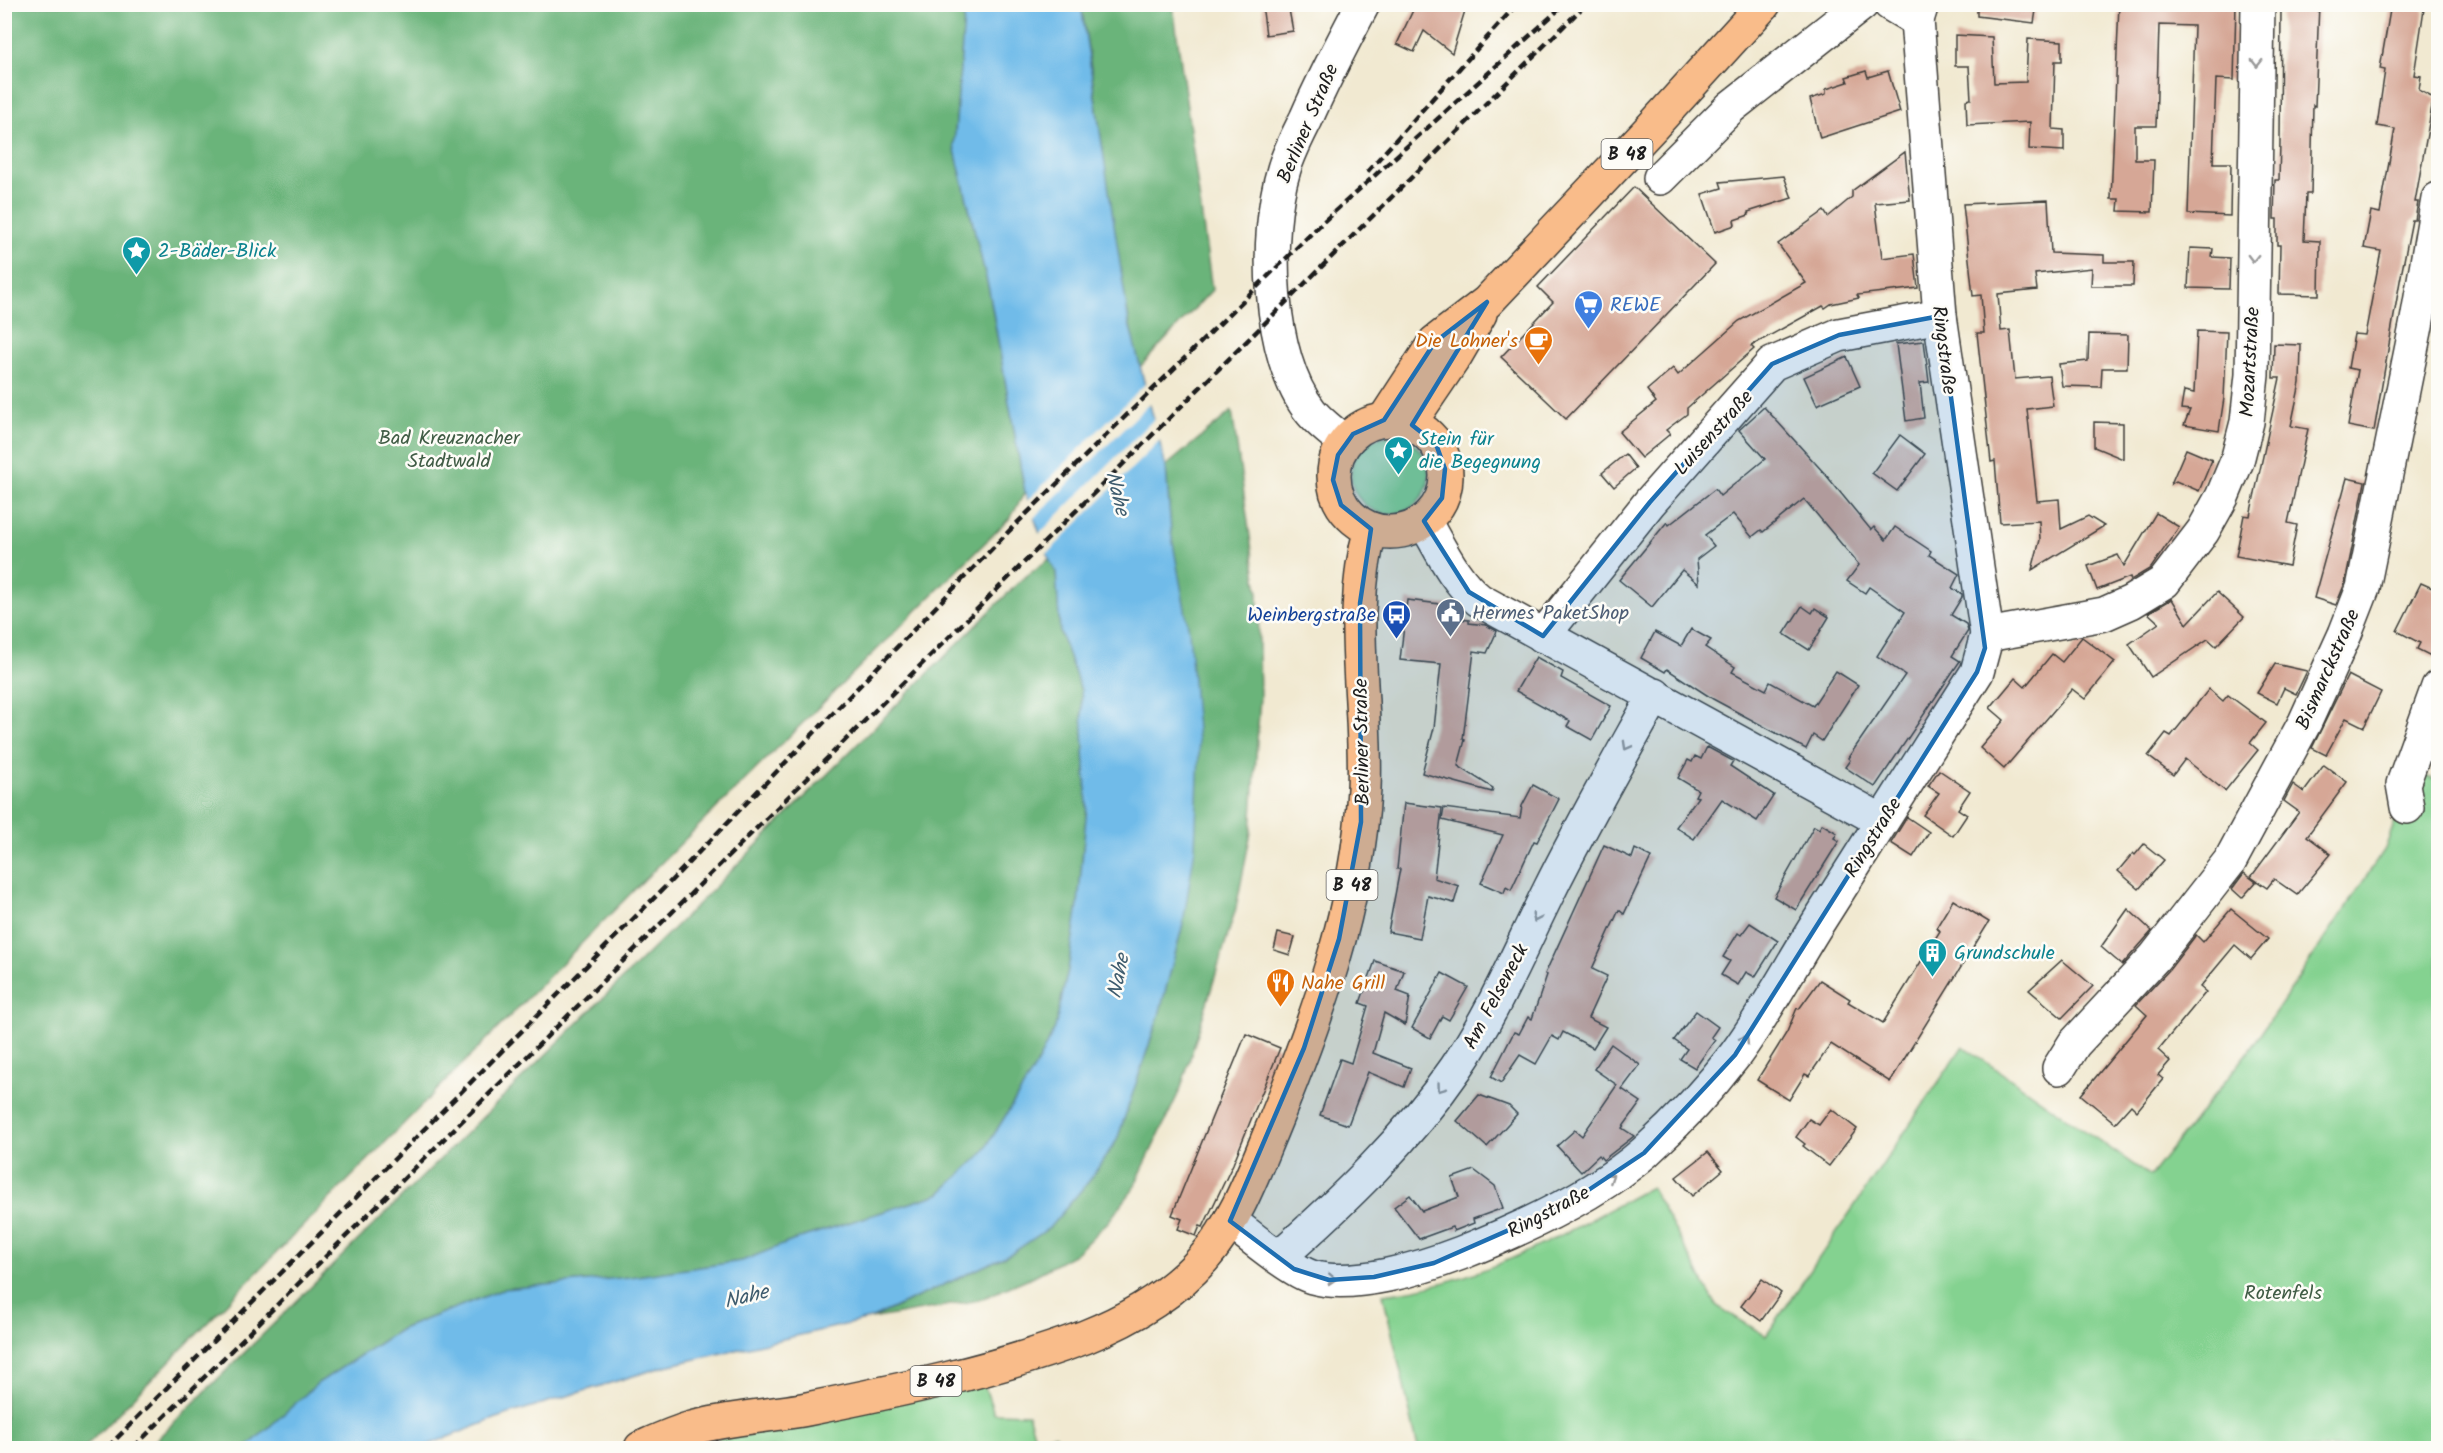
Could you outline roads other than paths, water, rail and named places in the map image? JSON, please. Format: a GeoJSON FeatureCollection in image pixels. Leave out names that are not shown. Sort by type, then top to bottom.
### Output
{"type":"FeatureCollection","features":[{"type":"Feature","properties":{"kind":"main road","name":"B 48"},"geometry":{"type":"LineString","coordinates":[[1398,423],[1435,342],[1487,302],[1652,128],[1764,4]]}},
{"type":"Feature","properties":{"kind":"main road"},"geometry":{"type":"LineString","coordinates":[[1398,423],[1427,434],[1436,444],[1445,469],[1445,483],[1442,498],[1424,521],[1398,532],[1384,532],[1371,529],[1349,515],[1336,493],[1334,467],[1345,442],[1364,426],[1398,423]]}},
{"type":"Feature","properties":{"kind":"main road","name":"Berliner Straße"},"geometry":{"type":"LineString","coordinates":[[1230,1221],[1262,1152],[1305,1048],[1323,994],[1350,897],[1364,792],[1365,760],[1359,639],[1363,560],[1371,529]]}},
{"type":"Feature","properties":{"kind":"main road","name":"B 48"},"geometry":{"type":"LineString","coordinates":[[641,1449],[693,1427],[892,1392],[1012,1361],[1086,1336],[1145,1309],[1167,1293],[1206,1256],[1230,1221]]}},
{"type":"Feature","properties":{"kind":"street","name":"Berliner Straße"},"geometry":{"type":"LineString","coordinates":[[1345,442],[1310,411],[1291,375],[1277,320],[1272,259],[1276,204],[1284,169],[1323,81],[1363,4]]}},
{"type":"Feature","properties":{"kind":"street"},"geometry":{"type":"LineString","coordinates":[[1660,178],[1731,106],[1862,4]]}},
{"type":"Feature","properties":{"kind":"street","name":"Mozartstraße"},"geometry":{"type":"LineString","coordinates":[[1987,635],[2104,614],[2131,602],[2164,582],[2203,531],[2222,497],[2247,423],[2252,375],[2258,4]]}},
{"type":"Feature","properties":{"kind":"street","name":"Ringstraße"},"geometry":{"type":"LineString","coordinates":[[1230,1221],[1294,1269],[1311,1277],[1329,1280],[1374,1277],[1434,1263],[1527,1225],[1566,1205],[1625,1167],[1644,1153],[1672,1126],[1735,1055],[1977,672],[1987,635],[1940,316],[1910,10]]}},
{"type":"Feature","properties":{"kind":"street","name":"Bismarckstraße"},"geometry":{"type":"LineString","coordinates":[[2059,1068],[2074,1044],[2155,957],[2230,861],[2305,722],[2345,634],[2363,588],[2439,199]]}},
{"type":"Feature","properties":{"kind":"street","name":"Luisenstraße"},"geometry":{"type":"LineString","coordinates":[[1543,636],[1650,502],[1772,364],[1839,335],[1940,316]]}},
{"type":"Feature","properties":{"kind":"street"},"geometry":{"type":"LineString","coordinates":[[1424,521],[1469,592],[1543,636],[1655,695],[1882,821]]}},
{"type":"Feature","properties":{"kind":"street"},"geometry":{"type":"LineString","coordinates":[[2407,807],[2403,784],[2439,687]]}},
{"type":"Feature","properties":{"kind":"street","name":"Am Felseneck"},"geometry":{"type":"LineString","coordinates":[[1280,1257],[1351,1191],[1390,1150],[1456,1068],[1483,1025],[1574,841],[1655,695]]}},
{"type":"Feature","properties":{"kind":"water","name":"Nahe"},"geometry":{"type":"Polygon","coordinates":[[[965,5],[1081,5],[1129,323],[1166,467],[1171,532],[1189,631],[1199,754],[1195,848],[1183,924],[1159,1015],[1117,1140],[1089,1181],[1049,1228],[1012,1253],[870,1319],[666,1366],[502,1416],[420,1448],[246,1448],[318,1383],[401,1329],[504,1289],[630,1277],[742,1261],[800,1238],[939,1194],[982,1154],[1032,1073],[1055,1028],[1068,970],[1078,905],[1087,806],[1081,690],[1060,632],[1056,572],[1049,559],[1025,492],[989,290],[954,146],[965,5]]]}},
{"type":"Feature","properties":{"kind":"railway"},"geometry":{"type":"LineString","coordinates":[[1367,172],[1517,4]]}},
{"type":"Feature","properties":{"kind":"railway"},"geometry":{"type":"LineString","coordinates":[[107,1448],[668,884],[1013,527],[1323,222],[1565,4]]}},
{"type":"Feature","properties":{"kind":"railway"},"geometry":{"type":"LineString","coordinates":[[133,1448],[1586,4]]}},
{"type":"Feature","properties":{"kind":"place","name":"2-Bäder-Blick"},"geometry":{"type":"Point","coordinates":[137,276]}},
{"type":"Feature","properties":{"kind":"place","name":"REWE"},"geometry":{"type":"Point","coordinates":[1589,330]}},
{"type":"Feature","properties":{"kind":"place","name":"Die Lohner's"},"geometry":{"type":"Point","coordinates":[1539,366]}},
{"type":"Feature","properties":{"kind":"place","name":"Stein für die Begegnung"},"geometry":{"type":"Point","coordinates":[1398,476]}},
{"type":"Feature","properties":{"kind":"place","name":"Hermes PaketShop"},"geometry":{"type":"Point","coordinates":[1451,638]}},
{"type":"Feature","properties":{"kind":"place","name":"Weinbergstraße"},"geometry":{"type":"Point","coordinates":[1397,640]}},
{"type":"Feature","properties":{"kind":"place","name":"Grundschule"},"geometry":{"type":"Point","coordinates":[1933,978]}},
{"type":"Feature","properties":{"kind":"place","name":"Nahe Grill"},"geometry":{"type":"Point","coordinates":[1280,1008]}},
{"type":"Feature","properties":{"kind":"park label","name":"Bad Kreuznacher Stadtwald"},"geometry":{"type":"Point","coordinates":[449,448]}},
{"type":"Feature","properties":{"kind":"park label","name":"Rotenfels"},"geometry":{"type":"Point","coordinates":[2283,1292]}}]}
